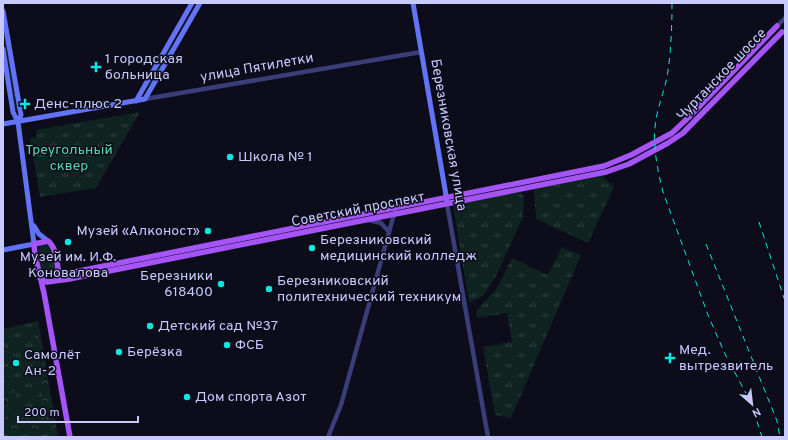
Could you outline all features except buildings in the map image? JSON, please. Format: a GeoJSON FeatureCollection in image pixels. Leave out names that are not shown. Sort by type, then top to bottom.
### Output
{"type":"FeatureCollection","features":[{"type":"Feature","properties":{"kind":"main road"},"geometry":{"type":"LineString","coordinates":[[136,101],[192,3]]}},
{"type":"Feature","properties":{"kind":"main road"},"geometry":{"type":"LineString","coordinates":[[145,99],[200,3]]}},
{"type":"Feature","properties":{"kind":"main road","name":"Березниковская улица"},"geometry":{"type":"LineString","coordinates":[[413,3],[447,204]]}},
{"type":"Feature","properties":{"kind":"main road"},"geometry":{"type":"LineString","coordinates":[[3,11],[21,114],[18,122]]}},
{"type":"Feature","properties":{"kind":"main road"},"geometry":{"type":"LineString","coordinates":[[777,26],[784,33]]}},
{"type":"Feature","properties":{"kind":"main road","name":"Чуртанское шоссе"},"geometry":{"type":"LineString","coordinates":[[631,154],[672,133],[690,117],[777,26]]}},
{"type":"Feature","properties":{"kind":"main road","name":"Чуртанское шоссе"},"geometry":{"type":"LineString","coordinates":[[676,138],[784,33]]}},
{"type":"Feature","properties":{"kind":"main road"},"geometry":{"type":"LineString","coordinates":[[168,44],[175,47]]}},
{"type":"Feature","properties":{"kind":"main road"},"geometry":{"type":"LineString","coordinates":[[3,49],[13,112],[18,122],[32,221],[35,255],[44,293],[70,437]]}},
{"type":"Feature","properties":{"kind":"main road","name":"улица Пятилетки"},"geometry":{"type":"LineString","coordinates":[[3,124],[145,99]]}},
{"type":"Feature","properties":{"kind":"main road","name":"Советский проспект"},"geometry":{"type":"LineString","coordinates":[[40,278],[44,281],[52,282],[606,172],[629,164],[676,138]]}},
{"type":"Feature","properties":{"kind":"main road"},"geometry":{"type":"LineString","coordinates":[[629,164],[631,154]]}},
{"type":"Feature","properties":{"kind":"main road","name":"Советский проспект"},"geometry":{"type":"LineString","coordinates":[[59,275],[604,166],[631,154]]}},
{"type":"Feature","properties":{"kind":"main road"},"geometry":{"type":"LineString","coordinates":[[32,221],[39,234],[48,241],[54,249],[59,275],[45,289],[44,293]]}},
{"type":"Feature","properties":{"kind":"main road"},"geometry":{"type":"LineString","coordinates":[[3,250],[48,241]]}},
{"type":"Feature","properties":{"kind":"street","name":"Чуртанское шоссе"},"geometry":{"type":"LineString","coordinates":[[777,26],[785,18]]}},
{"type":"Feature","properties":{"kind":"street","name":"улица Пятилетки"},"geometry":{"type":"LineString","coordinates":[[145,99],[421,52]]}},
{"type":"Feature","properties":{"kind":"street","name":"Березниковская улица"},"geometry":{"type":"LineString","coordinates":[[447,204],[488,437]]}},
{"type":"Feature","properties":{"kind":"street"},"geometry":{"type":"LineString","coordinates":[[328,437],[341,405],[396,207]]}},
{"type":"Feature","properties":{"kind":"street"},"geometry":{"type":"LineString","coordinates":[[369,220],[381,223],[389,232]]}},
{"type":"Feature","properties":{"kind":"green space"},"geometry":{"type":"Polygon","coordinates":[[[3,24],[18,110],[16,110],[3,24]]]}},
{"type":"Feature","properties":{"kind":"green space"},"geometry":{"type":"Polygon","coordinates":[[[169,47],[172,50],[151,84],[148,83],[169,47]]]}},
{"type":"Feature","properties":{"kind":"green space","name":"Треугольный сквер"},"geometry":{"type":"Polygon","coordinates":[[[140,112],[96,188],[40,197],[30,138],[35,138],[37,133],[36,130],[140,112]]]}},
{"type":"Feature","properties":{"kind":"green space"},"geometry":{"type":"Polygon","coordinates":[[[602,176],[614,187],[588,243],[536,219],[534,189],[602,176]]]}},
{"type":"Feature","properties":{"kind":"green space"},"geometry":{"type":"Polygon","coordinates":[[[519,192],[524,196],[523,217],[495,278],[484,295],[469,303],[453,205],[519,192]]]}},
{"type":"Feature","properties":{"kind":"green space"},"geometry":{"type":"Polygon","coordinates":[[[44,244],[53,252],[56,267],[54,275],[49,278],[44,276],[42,273],[38,249],[44,244]]]}},
{"type":"Feature","properties":{"kind":"green space"},"geometry":{"type":"Polygon","coordinates":[[[562,247],[581,255],[511,418],[495,415],[483,347],[512,342],[507,313],[477,318],[476,311],[497,288],[512,258],[548,275],[562,247]]]}},
{"type":"Feature","properties":{"kind":"green space"},"geometry":{"type":"Polygon","coordinates":[[[38,321],[58,437],[3,437],[3,329],[38,321]]]}},
{"type":"Feature","properties":{"kind":"green space"},"geometry":{"type":"Polygon","coordinates":[[[38,321],[58,437],[3,437],[3,418],[24,413],[36,421],[44,411],[32,323],[38,321]]]}},
{"type":"Feature","properties":{"kind":"green space"},"geometry":{"type":"Polygon","coordinates":[[[9,341],[10,356],[3,358],[3,346],[9,341]]]}},
{"type":"Feature","properties":{"kind":"green space"},"geometry":{"type":"Polygon","coordinates":[[[3,371],[6,383],[15,391],[16,405],[3,406],[3,371]]]}},
{"type":"Feature","properties":{"kind":"railway"},"geometry":{"type":"LineString","coordinates":[[672,3],[671,40],[668,68],[666,82],[657,113],[655,128],[655,146],[659,174],[663,192],[708,315],[725,354],[751,403],[762,437]]}},
{"type":"Feature","properties":{"kind":"railway"},"geometry":{"type":"LineString","coordinates":[[759,222],[785,301]]}},
{"type":"Feature","properties":{"kind":"railway"},"geometry":{"type":"LineString","coordinates":[[706,244],[777,421],[780,437]]}},
{"type":"Feature","properties":{"kind":"place","name":"1 городская больница"},"geometry":{"type":"Point","coordinates":[96,67]}},
{"type":"Feature","properties":{"kind":"place","name":"Денс-плюс 2"},"geometry":{"type":"Point","coordinates":[25,104]}},
{"type":"Feature","properties":{"kind":"place","name":"Школа № 1"},"geometry":{"type":"Point","coordinates":[230,157]}},
{"type":"Feature","properties":{"kind":"place","name":"Музей «Алконост»"},"geometry":{"type":"Point","coordinates":[208,231]}},
{"type":"Feature","properties":{"kind":"place","name":"Музей им. И.Ф. Коновалова"},"geometry":{"type":"Point","coordinates":[68,242]}},
{"type":"Feature","properties":{"kind":"place","name":"Березниковский медицинский колледж"},"geometry":{"type":"Point","coordinates":[312,248]}},
{"type":"Feature","properties":{"kind":"place","name":"Березники 618400"},"geometry":{"type":"Point","coordinates":[221,284]}},
{"type":"Feature","properties":{"kind":"place","name":"Березниковский политехнический техникум"},"geometry":{"type":"Point","coordinates":[269,289]}},
{"type":"Feature","properties":{"kind":"place","name":"Детский сад №37"},"geometry":{"type":"Point","coordinates":[150,326]}},
{"type":"Feature","properties":{"kind":"place","name":"ФСБ"},"geometry":{"type":"Point","coordinates":[227,345]}},
{"type":"Feature","properties":{"kind":"place","name":"Берёзка"},"geometry":{"type":"Point","coordinates":[119,352]}},
{"type":"Feature","properties":{"kind":"place","name":"Мед. вытрезвитель"},"geometry":{"type":"Point","coordinates":[670,358]}},
{"type":"Feature","properties":{"kind":"place","name":"Самолёт Ан-2"},"geometry":{"type":"Point","coordinates":[16,363]}},
{"type":"Feature","properties":{"kind":"place","name":"Дом спорта Азот"},"geometry":{"type":"Point","coordinates":[187,397]}}]}
